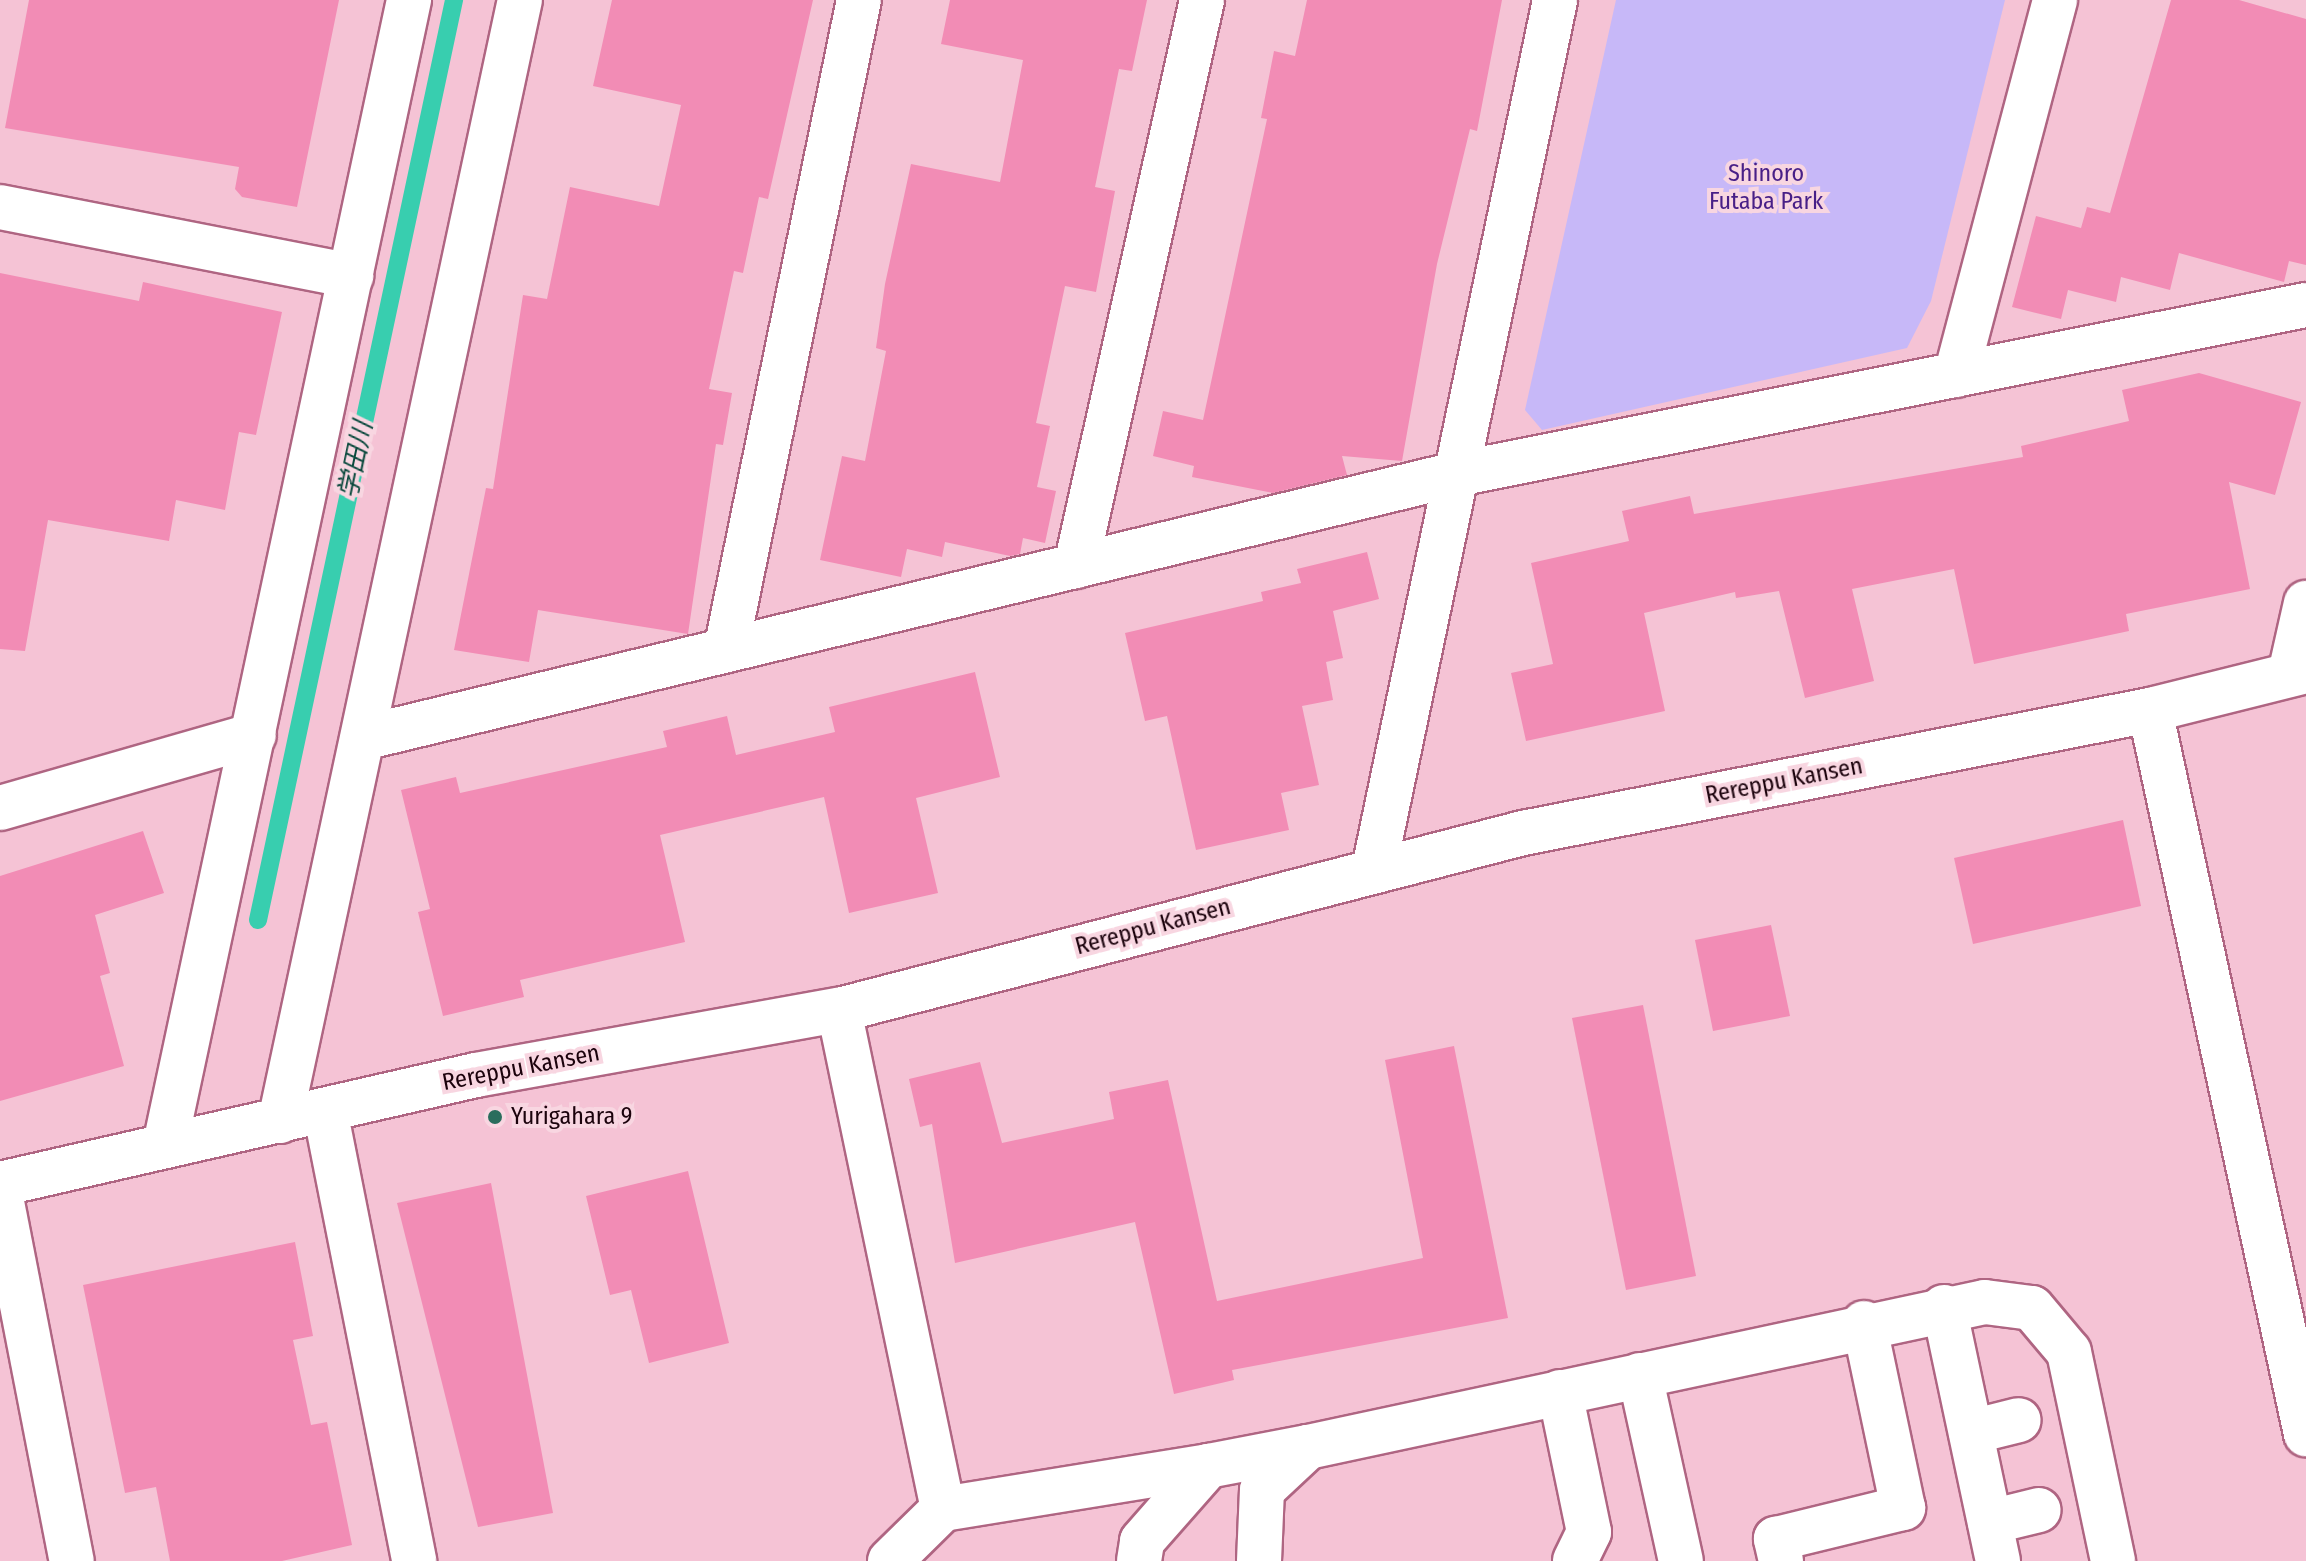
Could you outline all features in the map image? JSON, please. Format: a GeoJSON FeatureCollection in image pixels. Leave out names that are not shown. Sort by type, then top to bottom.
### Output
{"type":"FeatureCollection","features":[{"type":"Feature","properties":{"kind":"street"},"geometry":{"type":"LineString","coordinates":[[165,1145],[409,0]]}},
{"type":"Feature","properties":{"kind":"street"},"geometry":{"type":"LineString","coordinates":[[280,1121],[520,0]]}},
{"type":"Feature","properties":{"kind":"street"},"geometry":{"type":"LineString","coordinates":[[726,650],[859,0]]}},
{"type":"Feature","properties":{"kind":"street"},"geometry":{"type":"LineString","coordinates":[[1076,566],[1202,0]]}},
{"type":"Feature","properties":{"kind":"street"},"geometry":{"type":"LineString","coordinates":[[1374,869],[1452,475],[1555,0]]}},
{"type":"Feature","properties":{"kind":"street"},"geometry":{"type":"LineString","coordinates":[[1956,375],[2055,0]]}},
{"type":"Feature","properties":{"kind":"street"},"geometry":{"type":"LineString","coordinates":[[0,207],[351,276]]}},
{"type":"Feature","properties":{"kind":"street"},"geometry":{"type":"LineString","coordinates":[[363,738],[1452,475],[2306,305]]}},
{"type":"Feature","properties":{"kind":"street"},"geometry":{"type":"LineString","coordinates":[[2298,673],[2306,603]]}},
{"type":"Feature","properties":{"kind":"street","name":"Rereppu Kansen"},"geometry":{"type":"LineString","coordinates":[[0,1184],[325,1110],[839,1010],[1374,869],[2150,710],[2298,673]]}},
{"type":"Feature","properties":{"kind":"street"},"geometry":{"type":"LineString","coordinates":[[2150,710],[2306,1434]]}},
{"type":"Feature","properties":{"kind":"street"},"geometry":{"type":"LineString","coordinates":[[0,808],[254,735]]}},
{"type":"Feature","properties":{"kind":"street"},"geometry":{"type":"LineString","coordinates":[[839,1010],[943,1509]]}},
{"type":"Feature","properties":{"kind":"street"},"geometry":{"type":"LineString","coordinates":[[325,1110],[414,1561]]}},
{"type":"Feature","properties":{"kind":"street"},"geometry":{"type":"LineString","coordinates":[[0,1192],[72,1561]]}},
{"type":"Feature","properties":{"kind":"street"},"geometry":{"type":"LineString","coordinates":[[890,1561],[943,1509],[1308,1447],[1944,1307],[2032,1308],[2069,1352],[2113,1561]]}},
{"type":"Feature","properties":{"kind":"street"},"geometry":{"type":"LineString","coordinates":[[1944,1307],[1994,1542],[2039,1510]]}},
{"type":"Feature","properties":{"kind":"street"},"geometry":{"type":"LineString","coordinates":[[1781,1561],[1776,1539],[1903,1508],[1864,1323]]}},
{"type":"Feature","properties":{"kind":"street"},"geometry":{"type":"LineString","coordinates":[[1640,1375],[1681,1561]]}},
{"type":"Feature","properties":{"kind":"street"},"geometry":{"type":"LineString","coordinates":[[1560,1392],[1589,1532],[1575,1561]]}},
{"type":"Feature","properties":{"kind":"street"},"geometry":{"type":"LineString","coordinates":[[1971,1432],[2019,1420]]}},
{"type":"Feature","properties":{"kind":"street"},"geometry":{"type":"LineString","coordinates":[[1259,1561],[1262,1490],[1308,1447]]}},
{"type":"Feature","properties":{"kind":"street"},"geometry":{"type":"LineString","coordinates":[[1139,1561],[1142,1541],[1208,1466]]}},
{"type":"Feature","properties":{"kind":"green space","name":"Shinoro Futaba Park"},"geometry":{"type":"Polygon","coordinates":[[[1616,0],[2005,0],[1931,301],[1907,348],[1542,430],[1525,410],[1616,0]]]}},
{"type":"Feature","properties":{"kind":"building"},"geometry":{"type":"Polygon","coordinates":[[[29,0],[339,0],[297,207],[242,197],[235,189],[239,167],[5,128],[29,0]]]}},
{"type":"Feature","properties":{"kind":"building"},"geometry":{"type":"Polygon","coordinates":[[[612,0],[813,0],[768,199],[759,197],[743,273],[734,271],[709,389],[732,393],[723,445],[716,444],[688,634],[538,610],[529,662],[454,650],[486,488],[493,489],[523,295],[547,299],[570,187],[659,206],[681,105],[593,86],[612,0]]]}},
{"type":"Feature","properties":{"kind":"building"},"geometry":{"type":"Polygon","coordinates":[[[950,0],[1147,0],[1132,71],[1119,69],[1095,187],[1115,191],[1096,292],[1065,286],[1036,423],[1050,426],[1037,487],[1056,491],[1045,543],[1023,538],[1020,554],[1010,556],[945,542],[942,557],[907,549],[901,577],[820,560],[842,456],[865,461],[886,351],[876,348],[885,284],[911,164],[1000,182],[1023,60],[941,44],[950,0]]]}},
{"type":"Feature","properties":{"kind":"building"},"geometry":{"type":"Polygon","coordinates":[[[1307,0],[1502,0],[1477,131],[1470,129],[1437,264],[1402,461],[1342,456],[1347,475],[1273,493],[1192,477],[1194,466],[1153,456],[1163,411],[1203,420],[1267,119],[1261,118],[1274,51],[1295,56],[1307,0]]]}},
{"type":"Feature","properties":{"kind":"building"},"geometry":{"type":"Polygon","coordinates":[[[2171,0],[2239,0],[2306,19],[2306,265],[2289,261],[2284,282],[2179,253],[2170,290],[2121,277],[2116,302],[2068,290],[2061,319],[2012,307],[2036,216],[2081,228],[2087,207],[2110,213],[2171,0]]]}},
{"type":"Feature","properties":{"kind":"building"},"geometry":{"type":"Polygon","coordinates":[[[0,273],[139,301],[143,282],[282,312],[256,435],[239,432],[225,510],[176,500],[169,541],[48,520],[25,651],[0,649],[0,273]]]}},
{"type":"Feature","properties":{"kind":"building"},"geometry":{"type":"Polygon","coordinates":[[[2199,373],[2301,402],[2275,495],[2229,482],[2250,589],[2126,614],[2129,631],[1974,664],[1954,569],[1852,589],[1874,681],[1805,698],[1779,591],[1736,598],[1735,592],[1644,613],[1665,711],[1526,741],[1511,673],[1553,664],[1531,563],[1629,541],[1622,511],[1690,496],[1694,514],[2023,457],[2021,446],[2129,421],[2122,390],[2199,373]]]}},
{"type":"Feature","properties":{"kind":"building"},"geometry":{"type":"Polygon","coordinates":[[[1367,552],[1379,599],[1333,611],[1343,658],[1326,662],[1333,700],[1302,706],[1319,785],[1281,793],[1289,830],[1196,850],[1167,716],[1145,721],[1125,633],[1263,601],[1261,592],[1301,583],[1297,569],[1367,552]]]}},
{"type":"Feature","properties":{"kind":"building"},"geometry":{"type":"Polygon","coordinates":[[[975,672],[1000,777],[916,798],[938,893],[849,913],[824,797],[660,835],[685,942],[520,980],[524,997],[443,1016],[418,912],[430,909],[401,790],[456,777],[460,793],[667,747],[663,731],[727,716],[736,755],[835,732],[829,707],[975,672]]]}},
{"type":"Feature","properties":{"kind":"building"},"geometry":{"type":"Polygon","coordinates":[[[2123,820],[2141,906],[1973,944],[1954,858],[2123,820]]]}},
{"type":"Feature","properties":{"kind":"building"},"geometry":{"type":"Polygon","coordinates":[[[143,831],[164,893],[95,915],[110,973],[100,976],[124,1066],[0,1101],[0,876],[143,831]]]}},
{"type":"Feature","properties":{"kind":"building"},"geometry":{"type":"Polygon","coordinates":[[[1771,925],[1790,1016],[1713,1031],[1695,940],[1771,925]]]}},
{"type":"Feature","properties":{"kind":"building"},"geometry":{"type":"Polygon","coordinates":[[[1643,1005],[1696,1276],[1626,1290],[1572,1018],[1643,1005]]]}},
{"type":"Feature","properties":{"kind":"building"},"geometry":{"type":"Polygon","coordinates":[[[1454,1046],[1508,1318],[1232,1370],[1234,1380],[1174,1394],[1135,1222],[955,1263],[932,1124],[920,1127],[909,1079],[980,1062],[1002,1143],[1114,1119],[1109,1092],[1168,1080],[1217,1301],[1423,1258],[1385,1060],[1454,1046]]]}},
{"type":"Feature","properties":{"kind":"building"},"geometry":{"type":"Polygon","coordinates":[[[688,1171],[729,1343],[649,1363],[631,1290],[610,1295],[586,1196],[688,1171]]]}},
{"type":"Feature","properties":{"kind":"building"},"geometry":{"type":"Polygon","coordinates":[[[491,1183],[553,1513],[478,1527],[397,1203],[491,1183]]]}},
{"type":"Feature","properties":{"kind":"building"},"geometry":{"type":"Polygon","coordinates":[[[295,1242],[313,1336],[293,1340],[311,1425],[327,1422],[352,1545],[282,1561],[170,1561],[156,1487],[125,1493],[83,1285],[295,1242]]]}},
{"type":"Feature","properties":{"kind":"waterway","name":"学田川"},"geometry":{"type":"LineString","coordinates":[[258,920],[454,0]]}},
{"type":"Feature","properties":{"kind":"place","name":"Yurigahara 9"},"geometry":{"type":"Point","coordinates":[495,1117]}}]}
